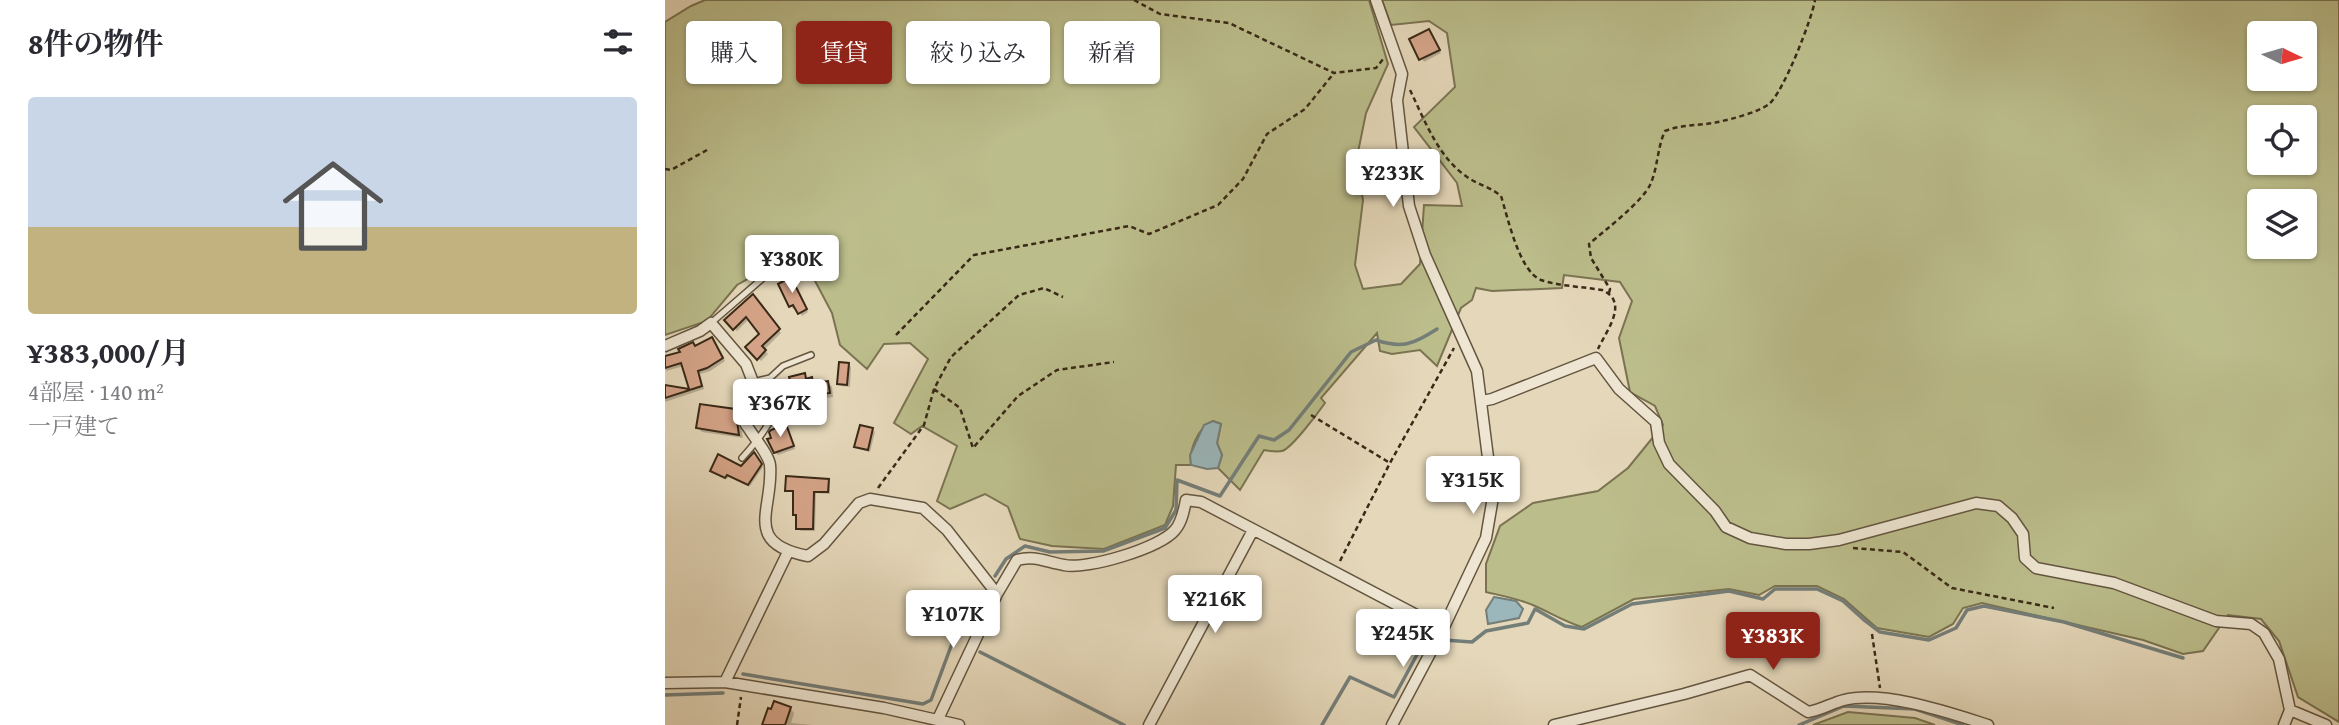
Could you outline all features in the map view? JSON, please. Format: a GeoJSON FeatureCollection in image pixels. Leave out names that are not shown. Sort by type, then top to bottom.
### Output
{"type":"FeatureCollection","features":[{"type":"Feature","properties":{"kind":"street"},"geometry":{"type":"LineString","coordinates":[[1376,0],[1402,74],[1397,100],[1409,206],[1425,255],[1477,371],[1493,497],[1486,538],[1443,629],[1392,725]]}},
{"type":"Feature","properties":{"kind":"street"},"geometry":{"type":"LineString","coordinates":[[665,346],[700,331],[711,323],[746,364],[754,382],[745,422],[770,462],[765,507],[766,530],[775,543],[788,552],[808,555],[824,544],[859,503],[870,499],[923,508],[947,530],[997,594]]}},
{"type":"Feature","properties":{"kind":"street"},"geometry":{"type":"LineString","coordinates":[[1482,401],[1492,400],[1596,358],[1619,389],[1652,416],[1656,422],[1659,443],[1669,464],[1715,511],[1726,527],[1750,538],[1786,544],[1809,544],[1839,540],[1976,503],[1998,506],[2012,518],[2023,534],[2025,558],[2036,568],[2113,583],[2216,621],[2252,624],[2264,633],[2279,659],[2290,709],[2284,725]]}},
{"type":"Feature","properties":{"kind":"street"},"geometry":{"type":"LineString","coordinates":[[938,719],[997,594],[1017,560],[1029,556],[1065,566],[1112,560],[1146,547],[1174,531],[1182,517],[1186,500],[1201,502],[1443,629]]}},
{"type":"Feature","properties":{"kind":"street"},"geometry":{"type":"LineString","coordinates":[[1149,725],[1253,530]]}},
{"type":"Feature","properties":{"kind":"street"},"geometry":{"type":"LineString","coordinates":[[725,682],[788,552]]}},
{"type":"Feature","properties":{"kind":"street"},"geometry":{"type":"LineString","coordinates":[[1553,725],[1750,676],[1808,712],[1846,699],[1882,698],[1938,709],[1988,725]]}},
{"type":"Feature","properties":{"kind":"street"},"geometry":{"type":"LineString","coordinates":[[665,683],[743,684],[959,725]]}},
{"type":"Feature","properties":{"kind":"street"},"geometry":{"type":"LineString","coordinates":[[2290,709],[2326,725]]}},
{"type":"Feature","properties":{"kind":"lane"},"geometry":{"type":"LineString","coordinates":[[711,323],[778,265]]}},
{"type":"Feature","properties":{"kind":"lane"},"geometry":{"type":"LineString","coordinates":[[754,382],[770,378],[783,366],[811,355]]}},
{"type":"Feature","properties":{"kind":"lane"},"geometry":{"type":"LineString","coordinates":[[743,458],[773,414],[775,405],[770,378]]}},
{"type":"Feature","properties":{"kind":"path"},"geometry":{"type":"LineString","coordinates":[[1133,0],[1160,14],[1229,23],[1334,73],[1375,68],[1393,48]]}},
{"type":"Feature","properties":{"kind":"path"},"geometry":{"type":"LineString","coordinates":[[1609,293],[1610,289],[1591,258],[1589,244],[1624,214],[1650,186],[1665,131],[1674,127],[1732,119],[1770,103],[1789,74],[1815,0]]}},
{"type":"Feature","properties":{"kind":"path"},"geometry":{"type":"LineString","coordinates":[[896,335],[974,255],[1129,226],[1149,234],[1218,205],[1243,179],[1267,134],[1305,109],[1334,73]]}},
{"type":"Feature","properties":{"kind":"path"},"geometry":{"type":"LineString","coordinates":[[1402,74],[1443,154],[1459,172],[1475,184],[1493,189],[1501,196],[1522,259],[1531,273],[1541,280],[1609,293],[1615,300],[1616,310],[1596,358]]}},
{"type":"Feature","properties":{"kind":"path"},"geometry":{"type":"LineString","coordinates":[[665,169],[671,170],[707,150]]}},
{"type":"Feature","properties":{"kind":"path"},"geometry":{"type":"LineString","coordinates":[[870,499],[924,425],[934,389],[951,357],[1019,295],[1044,288],[1063,298]]}},
{"type":"Feature","properties":{"kind":"path"},"geometry":{"type":"LineString","coordinates":[[1334,573],[1390,463],[1461,336]]}},
{"type":"Feature","properties":{"kind":"path"},"geometry":{"type":"LineString","coordinates":[[934,389],[960,408],[973,448],[1018,396],[1058,370],[1114,362]]}},
{"type":"Feature","properties":{"kind":"path"},"geometry":{"type":"LineString","coordinates":[[1311,415],[1390,463]]}},
{"type":"Feature","properties":{"kind":"path"},"geometry":{"type":"LineString","coordinates":[[1839,540],[1848,548],[1903,552],[1952,588],[2055,608]]}},
{"type":"Feature","properties":{"kind":"path"},"geometry":{"type":"LineString","coordinates":[[1872,634],[1882,698]]}},
{"type":"Feature","properties":{"kind":"path"},"geometry":{"type":"LineString","coordinates":[[737,725],[743,684]]}},
{"type":"Feature","properties":{"kind":"green space"},"geometry":{"type":"Polygon","coordinates":[[[705,0],[1369,0],[1388,64],[1366,113],[1356,162],[1363,200],[1355,265],[1363,289],[1401,284],[1420,264],[1424,205],[1462,206],[1457,183],[1414,127],[1455,87],[1447,33],[1429,21],[1391,25],[1382,0],[2339,0],[2339,722],[2298,697],[2279,641],[2261,619],[2228,615],[2203,651],[2183,654],[2143,640],[1982,603],[1963,608],[1953,624],[1929,637],[1877,628],[1844,599],[1817,586],[1775,586],[1759,595],[1729,589],[1634,599],[1582,627],[1529,604],[1486,592],[1486,564],[1500,526],[1533,503],[1598,491],[1628,468],[1663,425],[1655,406],[1630,392],[1619,338],[1632,301],[1620,282],[1564,275],[1562,288],[1492,291],[1476,288],[1472,300],[1461,308],[1437,366],[1420,350],[1392,354],[1380,351],[1377,333],[1321,398],[1325,403],[1298,438],[1282,451],[1264,450],[1240,490],[1218,468],[1222,455],[1217,443],[1221,424],[1213,421],[1203,429],[1196,440],[1191,452],[1191,465],[1176,465],[1173,506],[1165,525],[1104,549],[1052,546],[1020,539],[1008,507],[985,494],[950,509],[937,501],[957,446],[922,426],[911,434],[894,423],[928,359],[910,343],[884,344],[867,369],[840,345],[832,313],[805,262],[794,253],[737,285],[707,321],[665,335],[665,22],[705,0]]]}},
{"type":"Feature","properties":{"kind":"green space"},"geometry":{"type":"Polygon","coordinates":[[[1848,712],[1915,718],[1935,725],[1813,725],[1848,712]]]}},
{"type":"Feature","properties":{"kind":"water"},"geometry":{"type":"Polygon","coordinates":[[[1213,421],[1221,424],[1217,443],[1222,455],[1218,468],[1207,469],[1191,465],[1190,455],[1204,425],[1213,421]]]}},
{"type":"Feature","properties":{"kind":"water"},"geometry":{"type":"Polygon","coordinates":[[[1494,597],[1516,601],[1523,609],[1519,618],[1488,624],[1486,610],[1494,597]]]}},
{"type":"Feature","properties":{"kind":"building"},"geometry":{"type":"Polygon","coordinates":[[[1429,29],[1440,50],[1419,60],[1409,39],[1429,29]]]}},
{"type":"Feature","properties":{"kind":"building"},"geometry":{"type":"Polygon","coordinates":[[[791,277],[807,309],[798,314],[793,305],[789,307],[778,284],[791,277]]]}},
{"type":"Feature","properties":{"kind":"building"},"geometry":{"type":"Polygon","coordinates":[[[753,294],[780,329],[762,346],[766,350],[757,360],[745,347],[759,334],[746,317],[733,330],[724,320],[753,294]]]}},
{"type":"Feature","properties":{"kind":"building"},"geometry":{"type":"Polygon","coordinates":[[[712,337],[723,358],[698,371],[702,386],[665,398],[665,385],[689,389],[681,363],[665,368],[665,356],[680,352],[678,349],[693,342],[695,346],[712,337]]]}},
{"type":"Feature","properties":{"kind":"building"},"geometry":{"type":"Polygon","coordinates":[[[839,362],[849,363],[847,385],[837,384],[839,362]]]}},
{"type":"Feature","properties":{"kind":"building"},"geometry":{"type":"Polygon","coordinates":[[[805,373],[806,379],[812,377],[813,383],[828,381],[830,393],[816,395],[818,400],[814,401],[815,405],[797,409],[789,377],[805,373]]]}},
{"type":"Feature","properties":{"kind":"building"},"geometry":{"type":"Polygon","coordinates":[[[738,391],[743,393],[737,421],[739,435],[696,428],[700,404],[736,409],[738,391]]]}},
{"type":"Feature","properties":{"kind":"building"},"geometry":{"type":"Polygon","coordinates":[[[758,398],[769,401],[765,419],[754,416],[758,398]]]}},
{"type":"Feature","properties":{"kind":"building"},"geometry":{"type":"Polygon","coordinates":[[[786,424],[794,446],[774,453],[767,439],[771,438],[769,432],[786,424]]]}},
{"type":"Feature","properties":{"kind":"building"},"geometry":{"type":"Polygon","coordinates":[[[860,425],[873,428],[868,450],[854,447],[860,425]]]}},
{"type":"Feature","properties":{"kind":"building"},"geometry":{"type":"Polygon","coordinates":[[[754,452],[762,464],[748,485],[727,475],[725,478],[710,471],[718,454],[741,466],[754,452]]]}},
{"type":"Feature","properties":{"kind":"building"},"geometry":{"type":"Polygon","coordinates":[[[786,476],[829,479],[828,492],[814,492],[813,529],[796,529],[793,491],[785,491],[786,476]]]}},
{"type":"Feature","properties":{"kind":"building"},"geometry":{"type":"Polygon","coordinates":[[[774,701],[791,707],[785,725],[762,725],[768,708],[771,709],[774,701]]]}},
{"type":"Feature","properties":{"kind":"waterway"},"geometry":{"type":"LineString","coordinates":[[995,576],[1006,559],[1025,546],[1050,552],[1103,551],[1165,528],[1176,510],[1177,480],[1220,496],[1259,436],[1274,440],[1289,430],[1351,352],[1376,340],[1408,344],[1437,329]]}},
{"type":"Feature","properties":{"kind":"waterway"},"geometry":{"type":"LineString","coordinates":[[1444,640],[1472,642],[1486,631],[1528,623],[1535,609],[1565,626],[1584,629],[1632,604],[1729,591],[1763,599],[1775,589],[1817,589],[1843,601],[1880,632],[1929,640],[1956,628],[1967,610],[1984,606],[2064,622],[2183,658]]}},
{"type":"Feature","properties":{"kind":"waterway"},"geometry":{"type":"LineString","coordinates":[[743,674],[923,704],[931,700],[953,641],[963,633],[977,604]]}},
{"type":"Feature","properties":{"kind":"waterway"},"geometry":{"type":"LineString","coordinates":[[1322,725],[1350,677],[1394,697],[1425,640]]}},
{"type":"Feature","properties":{"kind":"waterway"},"geometry":{"type":"LineString","coordinates":[[980,652],[1124,725]]}},
{"type":"Feature","properties":{"kind":"waterway"},"geometry":{"type":"LineString","coordinates":[[665,695],[723,693]]}},
{"type":"Feature","properties":{"kind":"waterway"},"geometry":{"type":"LineString","coordinates":[[1799,725],[1844,706],[1915,709],[1963,725]]}}]}
